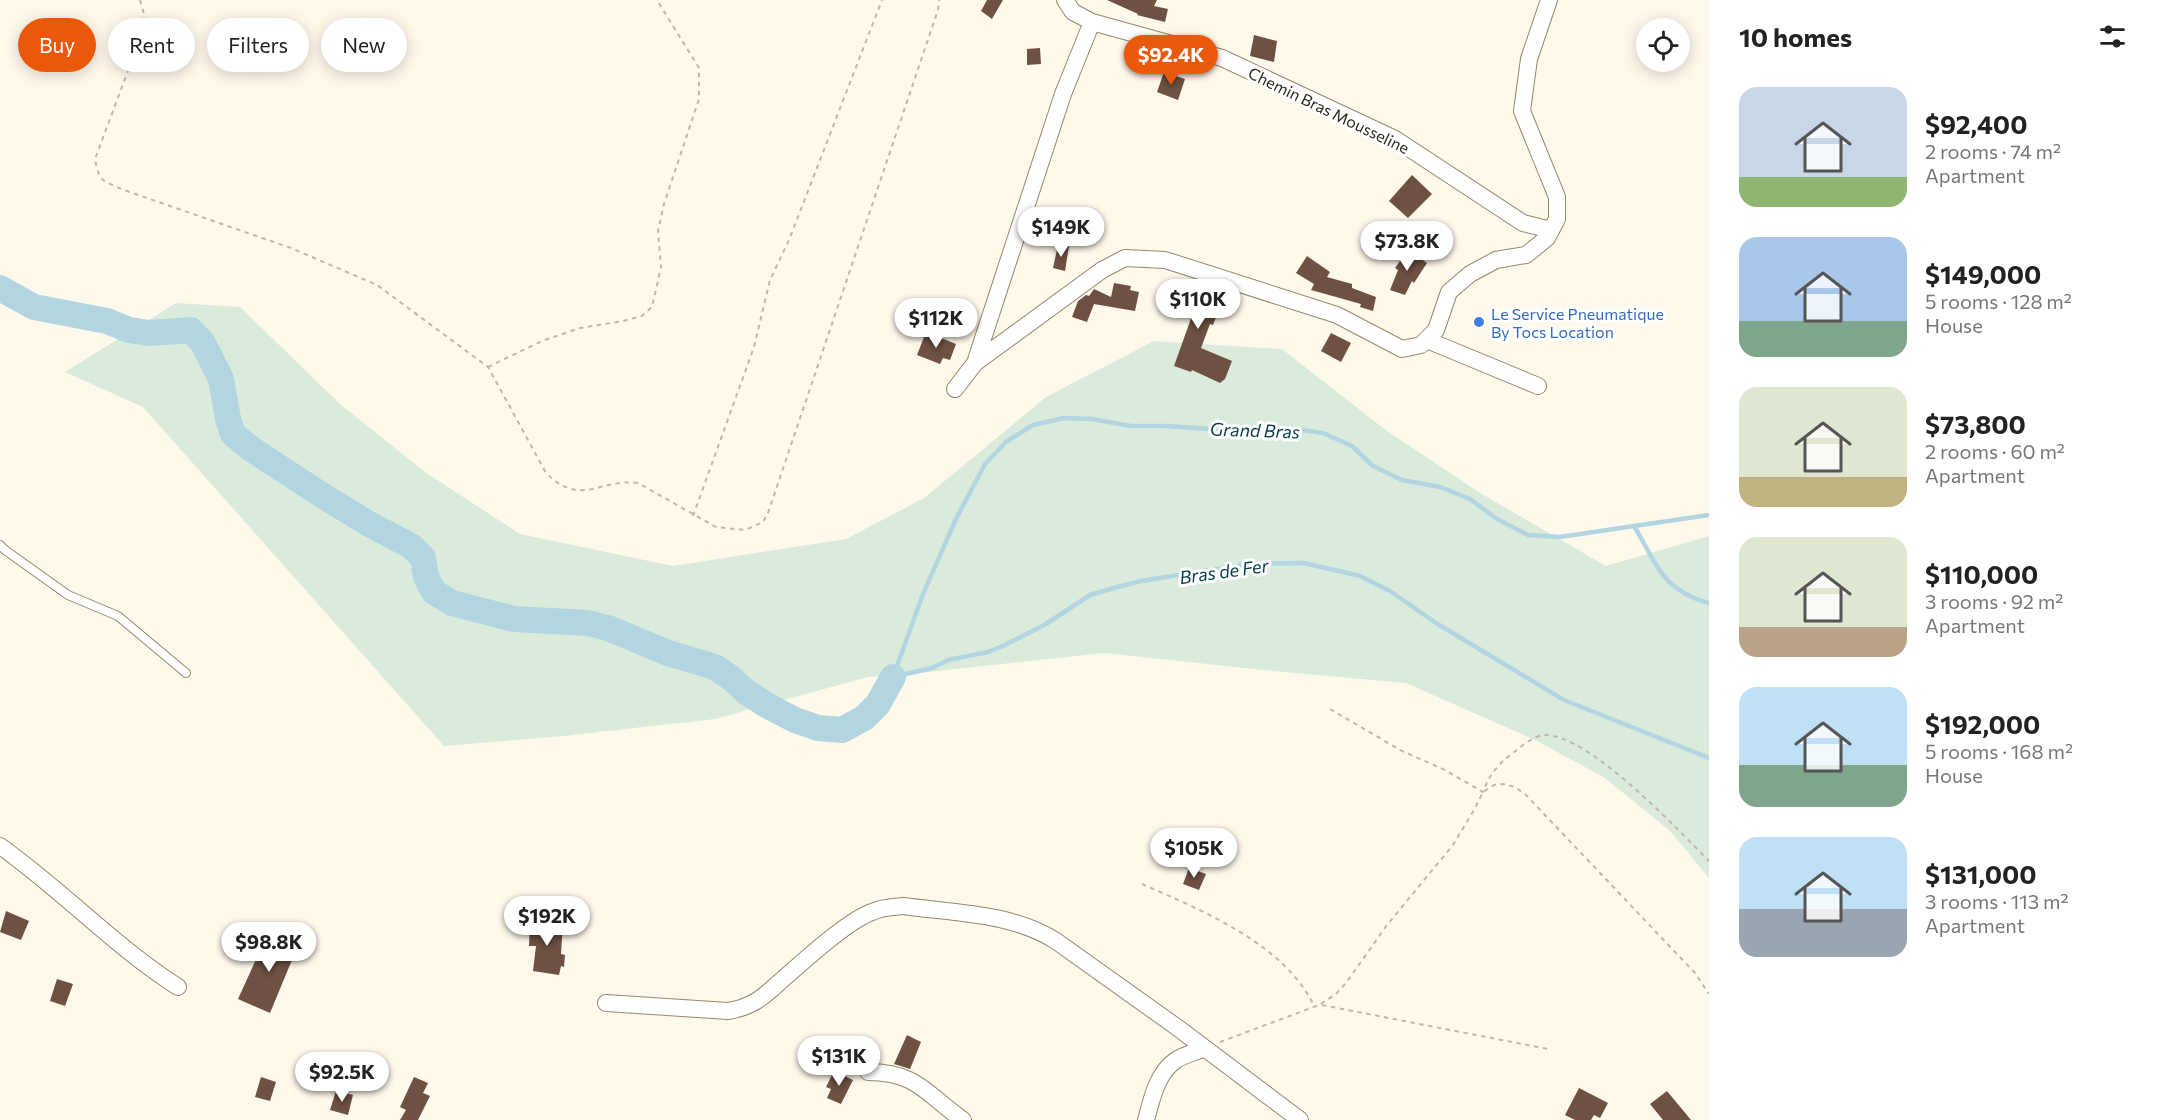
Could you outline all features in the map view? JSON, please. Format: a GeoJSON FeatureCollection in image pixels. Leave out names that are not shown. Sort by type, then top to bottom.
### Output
{"type":"FeatureCollection","features":[{"type":"Feature","properties":{"kind":"street","name":"Chemin Bras Mousseline"},"geometry":{"type":"LineString","coordinates":[[1065,0],[1073,12],[1092,22],[1222,58],[1395,139],[1523,223],[1551,230]]}},
{"type":"Feature","properties":{"kind":"street"},"geometry":{"type":"LineString","coordinates":[[955,389],[975,363],[1102,270],[1125,258],[1165,260],[1337,315],[1402,349],[1421,345],[1436,330],[1449,292],[1470,274],[1496,260],[1526,255],[1547,238],[1557,219],[1557,197],[1522,111],[1529,59],[1549,0]]}},
{"type":"Feature","properties":{"kind":"street"},"geometry":{"type":"LineString","coordinates":[[975,363],[1063,94],[1092,22]]}},
{"type":"Feature","properties":{"kind":"street"},"geometry":{"type":"LineString","coordinates":[[1427,340],[1539,386]]}},
{"type":"Feature","properties":{"kind":"street"},"geometry":{"type":"LineString","coordinates":[[0,846],[65,897],[147,967],[178,987]]}},
{"type":"Feature","properties":{"kind":"street"},"geometry":{"type":"LineString","coordinates":[[606,1003],[728,1011],[744,1008],[764,997],[846,927],[870,912],[886,907],[903,906],[1018,922],[1041,932],[1178,1028],[1300,1120]]}},
{"type":"Feature","properties":{"kind":"street"},"geometry":{"type":"LineString","coordinates":[[1146,1120],[1153,1094],[1163,1073],[1177,1059],[1203,1049]]}},
{"type":"Feature","properties":{"kind":"street"},"geometry":{"type":"LineString","coordinates":[[868,1072],[889,1072],[903,1076],[916,1083],[963,1120]]}},
{"type":"Feature","properties":{"kind":"lane"},"geometry":{"type":"LineString","coordinates":[[0,545],[68,595],[118,616],[186,673]]}},
{"type":"Feature","properties":{"kind":"path"},"geometry":{"type":"LineString","coordinates":[[140,0],[144,14],[144,28],[95,159],[97,174],[103,180],[124,190],[291,248],[377,285],[488,367],[546,473],[558,484],[567,489],[593,489],[625,481],[638,483],[656,491],[693,516],[716,528],[727,530],[745,530],[763,522],[938,10],[939,0]]}},
{"type":"Feature","properties":{"kind":"path"},"geometry":{"type":"LineString","coordinates":[[488,367],[542,342],[580,328],[642,316],[652,307],[661,267],[658,231],[664,204],[699,99],[700,84],[699,68],[657,0]]}},
{"type":"Feature","properties":{"kind":"path"},"geometry":{"type":"LineString","coordinates":[[693,516],[754,347],[770,280],[789,240],[882,0]]}},
{"type":"Feature","properties":{"kind":"path"},"geometry":{"type":"LineString","coordinates":[[1330,709],[1402,751],[1443,769],[1483,792]]}},
{"type":"Feature","properties":{"kind":"path"},"geometry":{"type":"LineString","coordinates":[[1203,1049],[1319,1005],[1336,994],[1387,925],[1453,845],[1474,810],[1494,769],[1537,736],[1546,735],[1573,743],[1627,780],[1709,861]]}},
{"type":"Feature","properties":{"kind":"path"},"geometry":{"type":"LineString","coordinates":[[1483,792],[1494,785],[1503,784],[1515,787],[1526,795],[1695,973],[1709,994]]}},
{"type":"Feature","properties":{"kind":"path"},"geometry":{"type":"LineString","coordinates":[[1142,884],[1213,916],[1255,942],[1290,971],[1306,989],[1314,1006]]}},
{"type":"Feature","properties":{"kind":"path"},"geometry":{"type":"LineString","coordinates":[[1319,1005],[1548,1049]]}},
{"type":"Feature","properties":{"kind":"green space"},"geometry":{"type":"Polygon","coordinates":[[[176,303],[240,307],[340,404],[425,472],[520,534],[673,566],[846,539],[924,498],[1046,397],[1154,341],[1282,349],[1387,431],[1482,494],[1606,566],[1709,536],[1709,878],[1670,831],[1605,778],[1535,740],[1406,683],[1104,653],[868,677],[715,719],[563,736],[444,746],[143,407],[65,372],[176,303]]]}},
{"type":"Feature","properties":{"kind":"building"},"geometry":{"type":"Polygon","coordinates":[[[987,0],[1003,0],[992,19],[981,11],[987,0]]]}},
{"type":"Feature","properties":{"kind":"building"},"geometry":{"type":"Polygon","coordinates":[[[1107,0],[1157,0],[1154,6],[1168,9],[1165,22],[1137,15],[1107,0]]]}},
{"type":"Feature","properties":{"kind":"building"},"geometry":{"type":"Polygon","coordinates":[[[1254,35],[1277,41],[1274,62],[1250,56],[1254,35]]]}},
{"type":"Feature","properties":{"kind":"building"},"geometry":{"type":"Polygon","coordinates":[[[1040,48],[1041,64],[1027,65],[1027,49],[1040,48]]]}},
{"type":"Feature","properties":{"kind":"building"},"geometry":{"type":"Polygon","coordinates":[[[1164,72],[1185,79],[1178,100],[1157,92],[1164,72]]]}},
{"type":"Feature","properties":{"kind":"building"},"geometry":{"type":"Polygon","coordinates":[[[1412,175],[1432,194],[1408,218],[1389,201],[1412,175]]]}},
{"type":"Feature","properties":{"kind":"building"},"geometry":{"type":"Polygon","coordinates":[[[1058,245],[1069,246],[1065,271],[1053,268],[1058,245]]]}},
{"type":"Feature","properties":{"kind":"building"},"geometry":{"type":"Polygon","coordinates":[[[1408,250],[1427,263],[1414,283],[1412,281],[1405,295],[1390,290],[1398,270],[1395,268],[1408,250]]]}},
{"type":"Feature","properties":{"kind":"building"},"geometry":{"type":"Polygon","coordinates":[[[1307,256],[1330,272],[1327,277],[1352,284],[1352,288],[1376,297],[1373,311],[1360,307],[1361,304],[1311,290],[1314,284],[1296,273],[1307,256]]]}},
{"type":"Feature","properties":{"kind":"building"},"geometry":{"type":"Polygon","coordinates":[[[1114,283],[1131,286],[1130,290],[1139,292],[1135,311],[1094,304],[1087,322],[1072,317],[1078,301],[1086,295],[1089,296],[1094,289],[1111,297],[1114,283]]]}},
{"type":"Feature","properties":{"kind":"building"},"geometry":{"type":"Polygon","coordinates":[[[1163,284],[1200,294],[1204,284],[1226,292],[1201,348],[1232,361],[1225,379],[1220,383],[1192,370],[1191,372],[1174,366],[1193,313],[1158,304],[1163,284]]]}},
{"type":"Feature","properties":{"kind":"building"},"geometry":{"type":"Polygon","coordinates":[[[926,332],[956,344],[950,360],[943,358],[940,364],[917,355],[926,332]]]}},
{"type":"Feature","properties":{"kind":"building"},"geometry":{"type":"Polygon","coordinates":[[[1331,333],[1351,343],[1341,362],[1321,351],[1331,333]]]}},
{"type":"Feature","properties":{"kind":"building"},"geometry":{"type":"Polygon","coordinates":[[[1189,868],[1206,874],[1199,890],[1183,884],[1189,868]]]}},
{"type":"Feature","properties":{"kind":"building"},"geometry":{"type":"Polygon","coordinates":[[[6,911],[29,921],[21,940],[0,932],[6,911]]]}},
{"type":"Feature","properties":{"kind":"building"},"geometry":{"type":"Polygon","coordinates":[[[530,922],[563,923],[561,954],[565,955],[564,967],[561,966],[559,975],[533,971],[536,946],[529,946],[530,922]]]}},
{"type":"Feature","properties":{"kind":"building"},"geometry":{"type":"Polygon","coordinates":[[[274,932],[299,943],[270,1013],[238,999],[264,942],[269,944],[274,932]]]}},
{"type":"Feature","properties":{"kind":"building"},"geometry":{"type":"Polygon","coordinates":[[[57,979],[73,984],[65,1006],[50,1001],[57,979]]]}},
{"type":"Feature","properties":{"kind":"building"},"geometry":{"type":"Polygon","coordinates":[[[907,1035],[921,1042],[910,1069],[894,1064],[907,1035]]]}},
{"type":"Feature","properties":{"kind":"building"},"geometry":{"type":"Polygon","coordinates":[[[834,1071],[853,1080],[841,1104],[827,1098],[831,1089],[826,1087],[834,1071]]]}},
{"type":"Feature","properties":{"kind":"building"},"geometry":{"type":"Polygon","coordinates":[[[261,1077],[276,1082],[270,1101],[255,1097],[261,1077]]]}},
{"type":"Feature","properties":{"kind":"building"},"geometry":{"type":"Polygon","coordinates":[[[414,1077],[428,1083],[423,1093],[430,1096],[418,1120],[400,1120],[406,1110],[400,1107],[414,1077]]]}},
{"type":"Feature","properties":{"kind":"building"},"geometry":{"type":"Polygon","coordinates":[[[1579,1088],[1608,1103],[1600,1118],[1594,1115],[1591,1120],[1575,1120],[1565,1115],[1579,1088]]]}},
{"type":"Feature","properties":{"kind":"building"},"geometry":{"type":"Polygon","coordinates":[[[336,1091],[353,1095],[348,1115],[330,1110],[336,1091]]]}},
{"type":"Feature","properties":{"kind":"building"},"geometry":{"type":"Polygon","coordinates":[[[1667,1091],[1691,1120],[1663,1120],[1650,1104],[1667,1091]]]}},
{"type":"Feature","properties":{"kind":"waterway"},"geometry":{"type":"LineString","coordinates":[[0,288],[34,307],[107,321],[129,330],[149,333],[191,330],[203,343],[221,379],[233,434],[250,448],[317,492],[369,524],[411,546],[423,558],[426,577],[434,592],[452,603],[514,619],[588,623],[608,628],[668,653],[715,667],[768,706],[795,720],[818,728],[842,730],[864,718],[878,704],[893,677]]}},
{"type":"Feature","properties":{"kind":"waterway","name":"Grand Bras"},"geometry":{"type":"LineString","coordinates":[[893,677],[923,594],[956,519],[985,464],[1006,442],[1033,425],[1064,418],[1092,419],[1131,426],[1241,431],[1287,428],[1323,433],[1352,446],[1373,466],[1402,480],[1440,487],[1470,499],[1497,519],[1528,535],[1560,537],[1634,526],[1662,574],[1681,591],[1709,603]]}},
{"type":"Feature","properties":{"kind":"waterway"},"geometry":{"type":"LineString","coordinates":[[1634,526],[1709,515]]}},
{"type":"Feature","properties":{"kind":"waterway","name":"Bras de Fer"},"geometry":{"type":"LineString","coordinates":[[893,677],[932,668],[948,660],[988,652],[1046,624],[1090,595],[1114,588],[1141,581],[1248,564],[1304,563],[1360,576],[1390,591],[1436,623],[1564,700],[1709,758]]}},
{"type":"Feature","properties":{"kind":"place","name":"Le Service Pneumatique By Tocs Location"},"geometry":{"type":"Point","coordinates":[1479,322]}}]}
